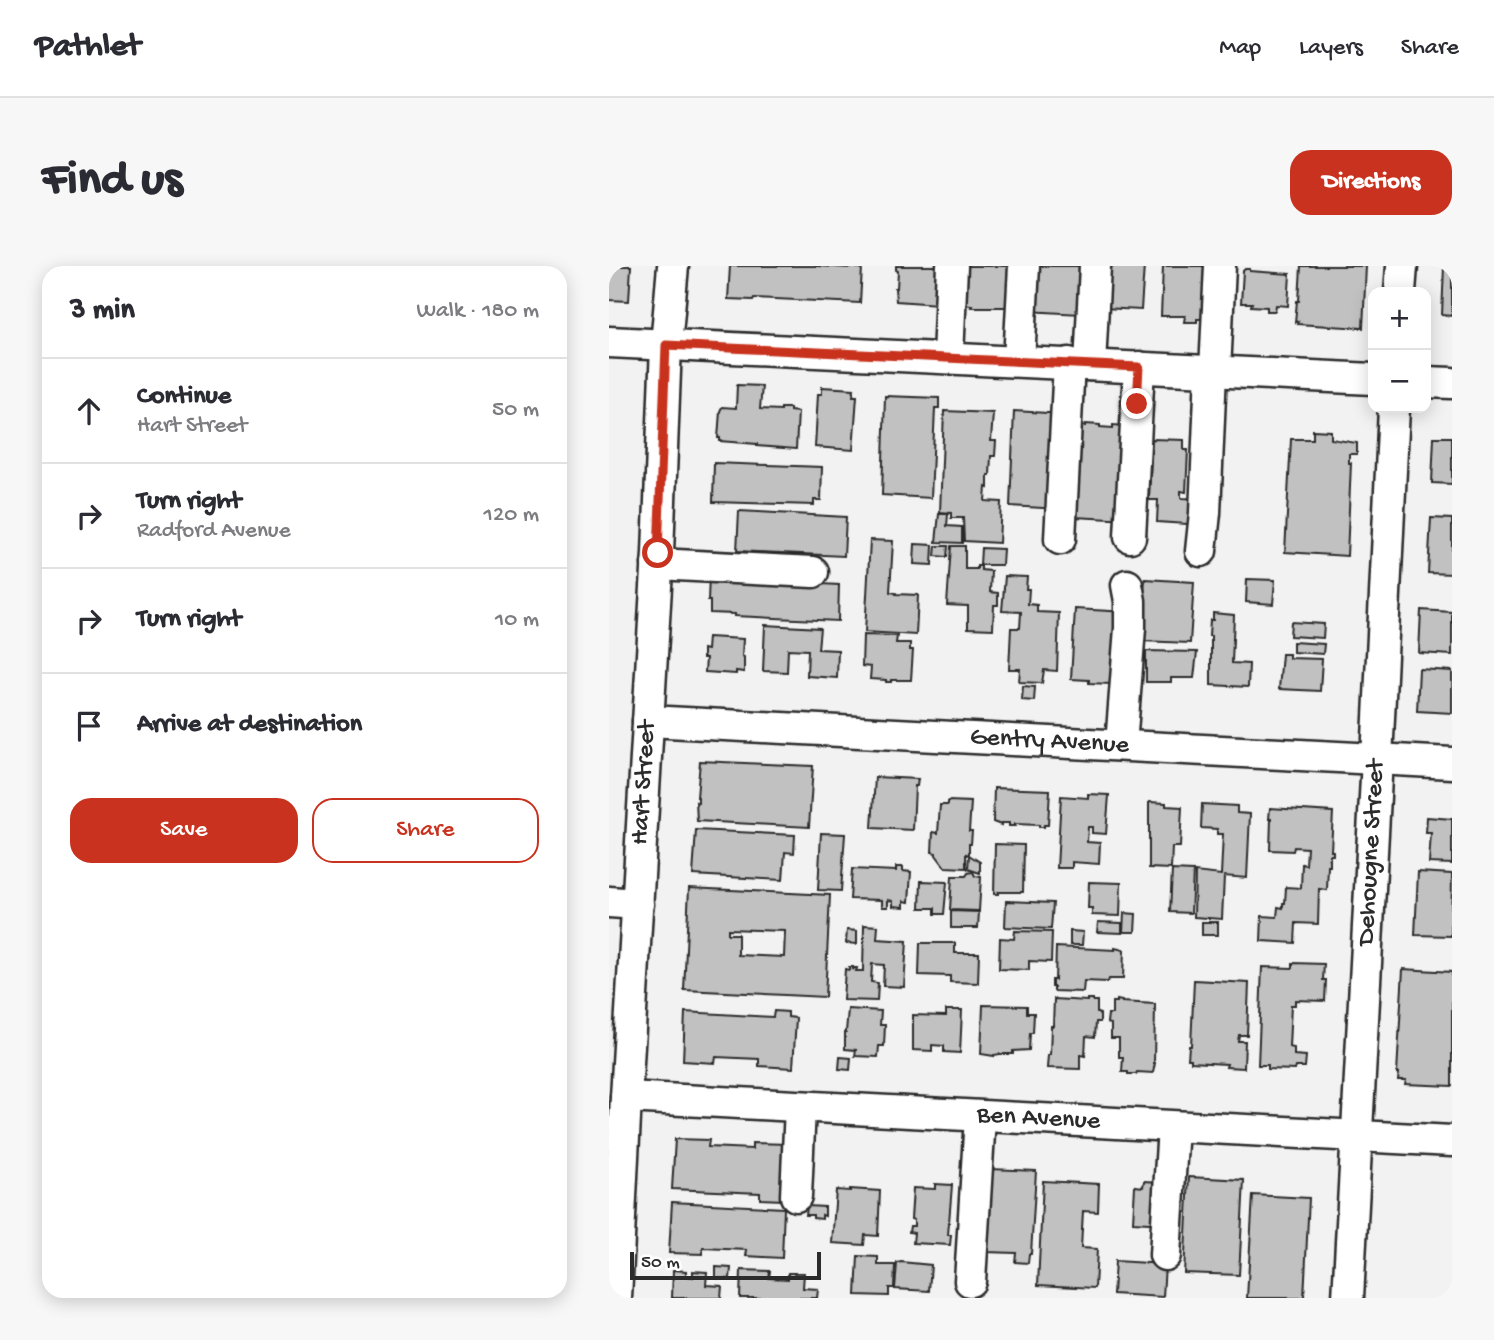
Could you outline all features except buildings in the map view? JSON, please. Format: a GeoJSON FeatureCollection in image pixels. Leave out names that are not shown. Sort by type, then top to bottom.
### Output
{"type":"FeatureCollection","features":[{"type":"Feature","properties":{"kind":"street","name":"Hart Street"},"geometry":{"type":"LineString","coordinates":[[616,1298],[615,1181],[626,1097],[619,1030],[623,903],[648,721],[658,558],[666,345],[673,266]]}},
{"type":"Feature","properties":{"kind":"street"},"geometry":{"type":"LineString","coordinates":[[948,357],[953,266]]}},
{"type":"Feature","properties":{"kind":"street"},"geometry":{"type":"LineString","coordinates":[[1019,361],[1024,266]]}},
{"type":"Feature","properties":{"kind":"street"},"geometry":{"type":"LineString","coordinates":[[1060,539],[1080,364],[1095,266]]}},
{"type":"Feature","properties":{"kind":"street"},"geometry":{"type":"LineString","coordinates":[[1201,551],[1220,266]]}},
{"type":"Feature","properties":{"kind":"street"},"geometry":{"type":"LineString","coordinates":[[1400,287],[1402,266]]}},
{"type":"Feature","properties":{"kind":"street"},"geometry":{"type":"LineString","coordinates":[[609,342],[1368,379]]}},
{"type":"Feature","properties":{"kind":"street"},"geometry":{"type":"LineString","coordinates":[[1131,537],[1139,367]]}},
{"type":"Feature","properties":{"kind":"street"},"geometry":{"type":"LineString","coordinates":[[1431,382],[1452,383]]}},
{"type":"Feature","properties":{"kind":"street","name":"Dehougne Street"},"geometry":{"type":"LineString","coordinates":[[1348,1298],[1394,413]]}},
{"type":"Feature","properties":{"kind":"street"},"geometry":{"type":"LineString","coordinates":[[658,558],[811,567]]}},
{"type":"Feature","properties":{"kind":"street"},"geometry":{"type":"LineString","coordinates":[[1121,745],[1130,628],[1127,585]]}},
{"type":"Feature","properties":{"kind":"street","name":"Gentry Avenue"},"geometry":{"type":"LineString","coordinates":[[648,721],[1452,763]]}},
{"type":"Feature","properties":{"kind":"street","name":"Ben Avenue"},"geometry":{"type":"LineString","coordinates":[[626,1097],[1452,1141]]}},
{"type":"Feature","properties":{"kind":"street"},"geometry":{"type":"LineString","coordinates":[[796,1196],[800,1107]]}},
{"type":"Feature","properties":{"kind":"street"},"geometry":{"type":"LineString","coordinates":[[970,1281],[980,1117]]}},
{"type":"Feature","properties":{"kind":"street"},"geometry":{"type":"LineString","coordinates":[[1165,1255],[1173,1127]]}},
{"type":"Feature","properties":{"kind":"route"},"geometry":{"type":"LineString","coordinates":[[658,553],[666,345],[1139,367],[1137,404]]}}]}
